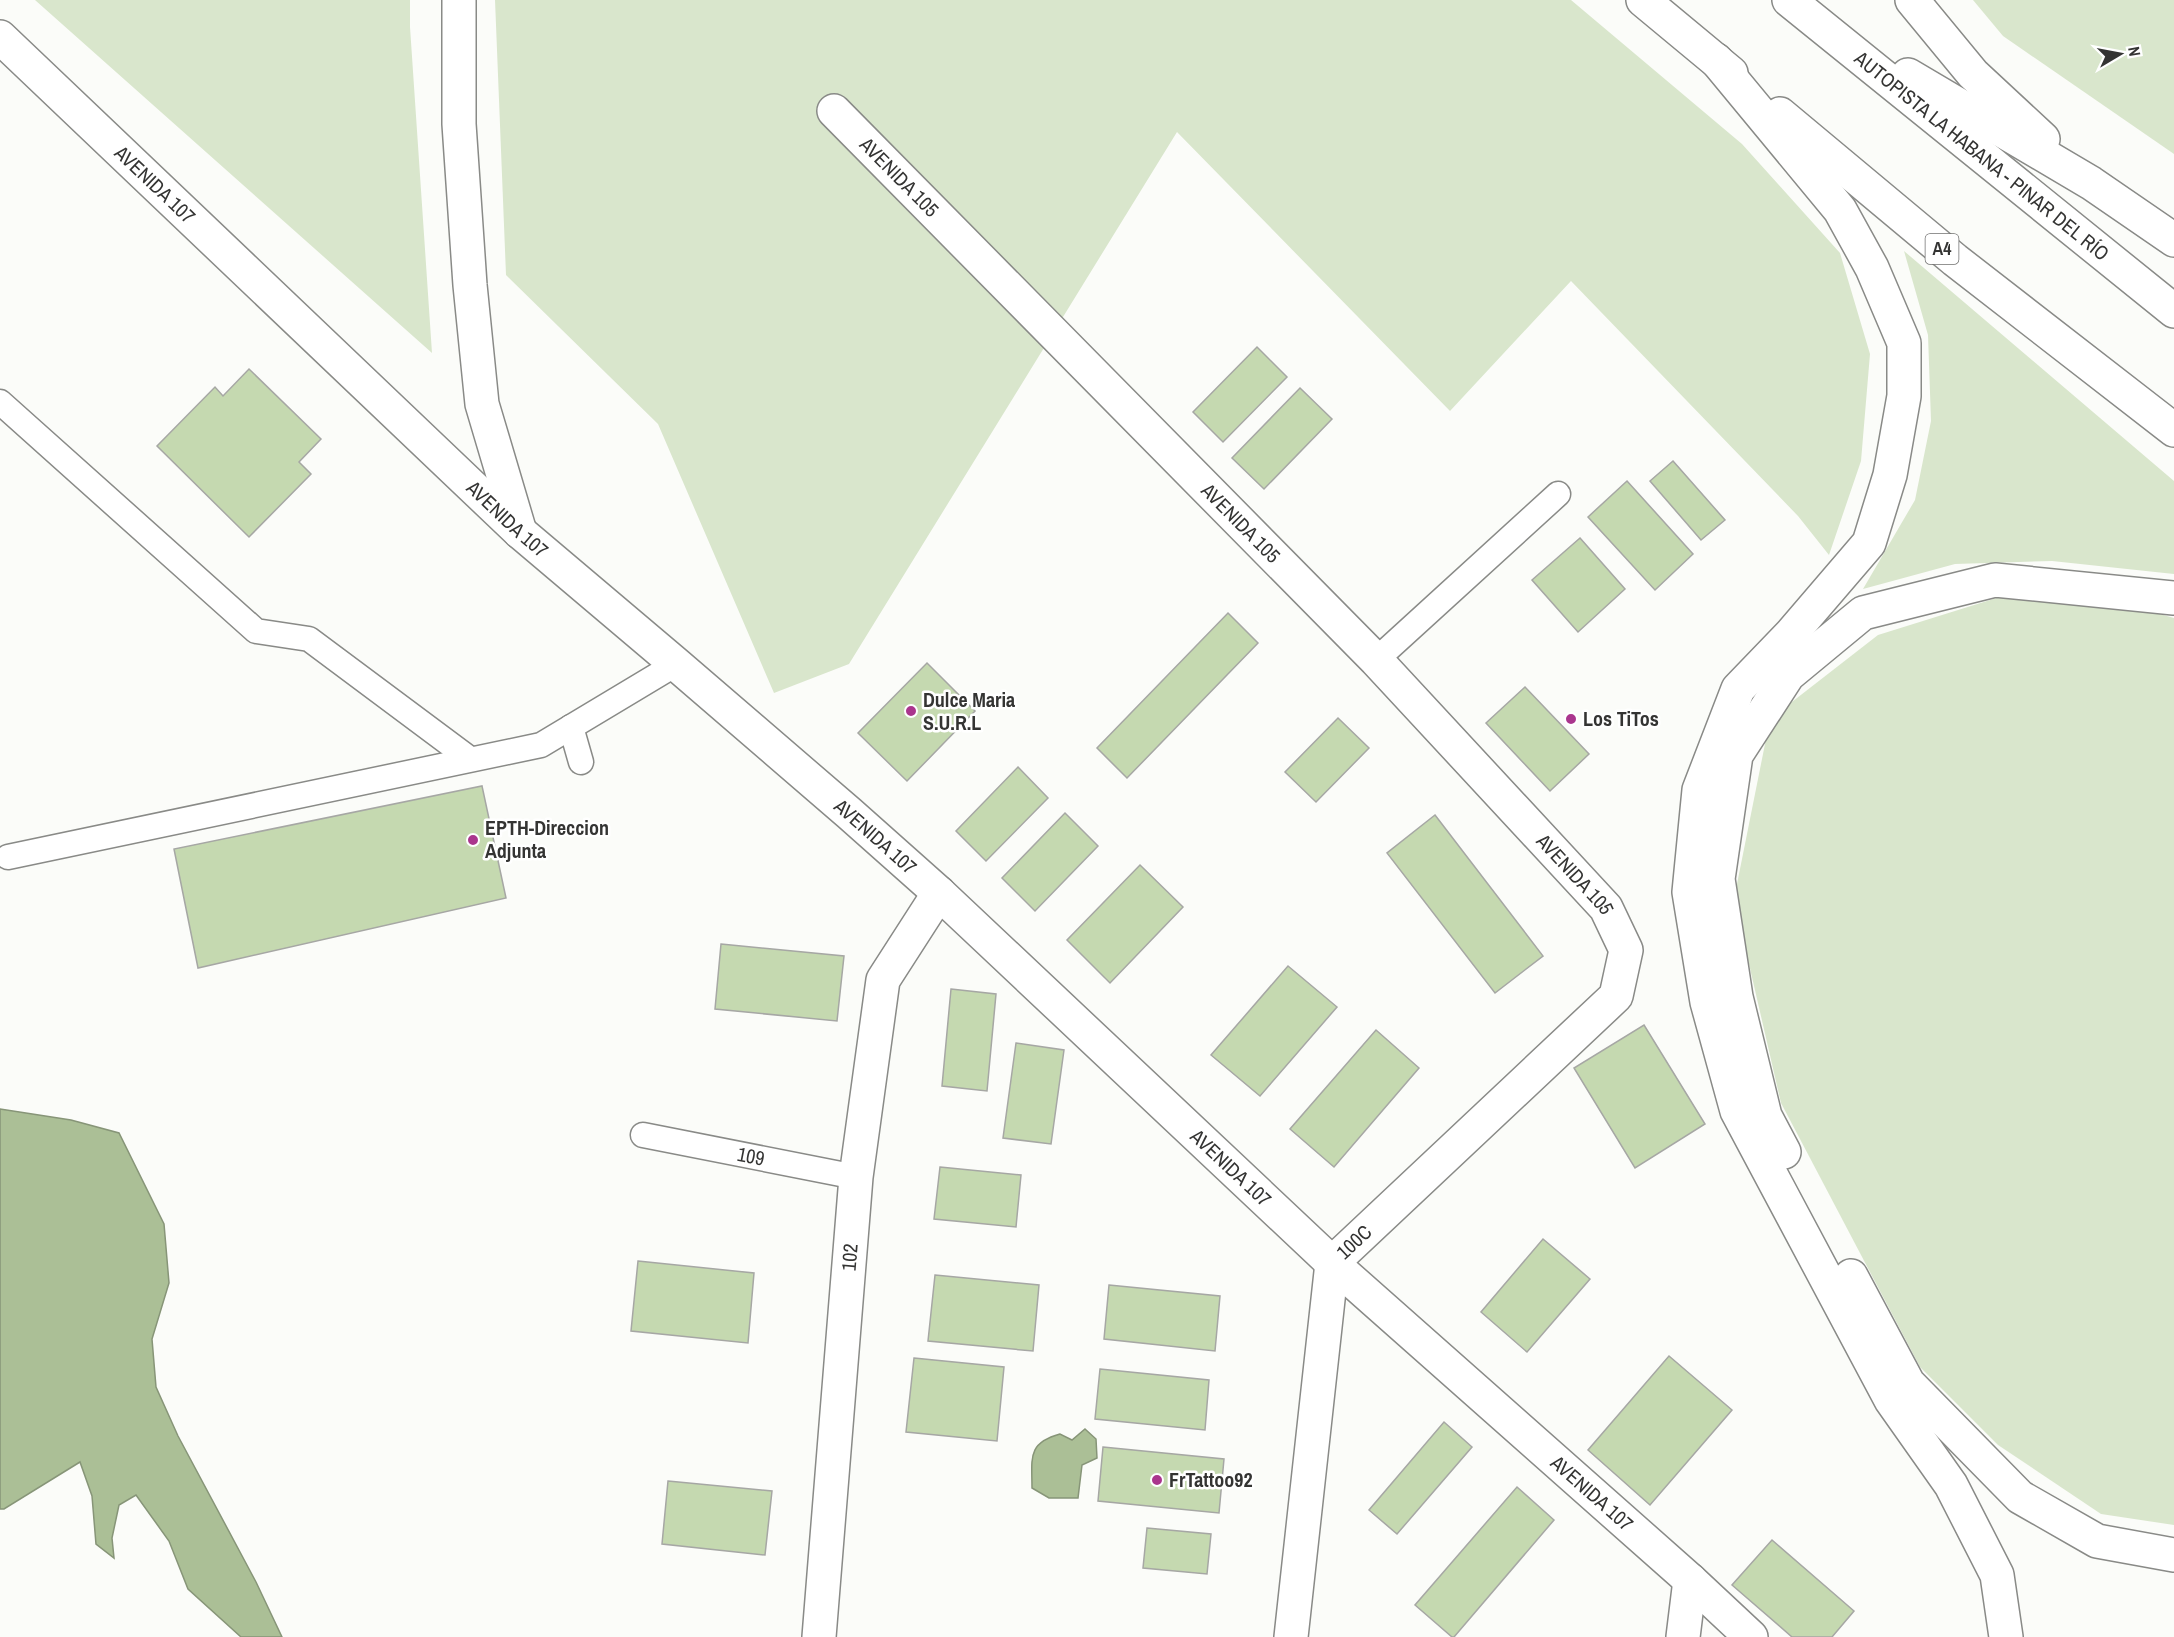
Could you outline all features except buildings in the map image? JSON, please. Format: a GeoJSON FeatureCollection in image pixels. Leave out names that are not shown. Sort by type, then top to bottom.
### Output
{"type":"FeatureCollection","features":[{"type":"Feature","properties":{"kind":"main road"},"geometry":{"type":"LineString","coordinates":[[459,0],[459,124],[470,285],[482,404],[520,532]]}},
{"type":"Feature","properties":{"kind":"main road","name":"A4"},"geometry":{"type":"LineString","coordinates":[[1643,0],[1955,260],[2174,430]]}},
{"type":"Feature","properties":{"kind":"main road"},"geometry":{"type":"LineString","coordinates":[[1912,0],[1973,74],[2091,183]]}},
{"type":"Feature","properties":{"kind":"main road"},"geometry":{"type":"LineString","coordinates":[[1798,7],[2091,183],[2174,240]]}},
{"type":"Feature","properties":{"kind":"main road","name":"AUTOPISTA LA HABANA - PINAR DEL RÍO"},"geometry":{"type":"LineString","coordinates":[[1798,7],[2174,311]]}},
{"type":"Feature","properties":{"kind":"main road","name":"AVENIDA 107"},"geometry":{"type":"LineString","coordinates":[[0,37],[520,532],[676,664],[939,893],[1332,1263],[1690,1580],[1751,1637]]}},
{"type":"Feature","properties":{"kind":"main road"},"geometry":{"type":"LineString","coordinates":[[1716,60],[1840,210],[1872,268],[1904,343],[1904,396],[1890,475],[1869,543],[1791,634],[1738,689],[1699,790],[1689,892],[1707,1002],[1737,1111],[1891,1400],[1951,1485],[1962,1505],[1997,1575],[2006,1637]]}},
{"type":"Feature","properties":{"kind":"main road","name":"AVENIDA 105"},"geometry":{"type":"LineString","coordinates":[[834,111],[1376,660],[1606,908],[1626,950]]}},
{"type":"Feature","properties":{"kind":"main road"},"geometry":{"type":"LineString","coordinates":[[2174,598],[1995,580],[1863,613],[1788,675],[1736,755],[1718,879],[1736,997],[1765,1116],[1908,1383],[2020,1497],[2097,1541],[2174,1555]]}},
{"type":"Feature","properties":{"kind":"main road","name":"102"},"geometry":{"type":"LineString","coordinates":[[819,1637],[851,1264],[856,1177],[883,980],[939,893]]}},
{"type":"Feature","properties":{"kind":"main road","name":"100C"},"geometry":{"type":"LineString","coordinates":[[1291,1637],[1332,1263],[1616,996],[1626,950]]}},
{"type":"Feature","properties":{"kind":"main road"},"geometry":{"type":"LineString","coordinates":[[1683,1637],[1690,1580]]}},
{"type":"Feature","properties":{"kind":"lane"},"geometry":{"type":"LineString","coordinates":[[0,402],[256,631],[309,639],[470,759]]}},
{"type":"Feature","properties":{"kind":"lane"},"geometry":{"type":"LineString","coordinates":[[1376,660],[1558,494]]}},
{"type":"Feature","properties":{"kind":"lane"},"geometry":{"type":"LineString","coordinates":[[8,857],[542,745],[676,664]]}},
{"type":"Feature","properties":{"kind":"lane"},"geometry":{"type":"LineString","coordinates":[[571,727],[581,762]]}},
{"type":"Feature","properties":{"kind":"lane","name":"109"},"geometry":{"type":"LineString","coordinates":[[643,1135],[856,1177]]}},
{"type":"Feature","properties":{"kind":"shaded area"},"geometry":{"type":"Polygon","coordinates":[[[35,0],[410,0],[432,353],[35,0]]]}},
{"type":"Feature","properties":{"kind":"shaded area"},"geometry":{"type":"Polygon","coordinates":[[[495,0],[1571,0],[1742,144],[1840,253],[1870,354],[1861,461],[1829,555],[1798,516],[1571,281],[1450,411],[1177,132],[849,664],[774,693],[658,424],[506,275],[495,0]]]}},
{"type":"Feature","properties":{"kind":"shaded area"},"geometry":{"type":"Polygon","coordinates":[[[1973,0],[2174,0],[2174,154],[2003,36],[1973,0]]]}},
{"type":"Feature","properties":{"kind":"shaded area"},"geometry":{"type":"Polygon","coordinates":[[[1904,251],[2174,481],[2174,574],[2052,561],[1955,564],[1863,589],[1915,500],[1931,421],[1928,335],[1904,251]]]}},
{"type":"Feature","properties":{"kind":"shaded area"},"geometry":{"type":"Polygon","coordinates":[[[2003,596],[2149,611],[2174,618],[2174,1525],[2101,1514],[1998,1445],[1920,1367],[1781,1103],[1734,899],[1770,719],[1878,635],[2003,596]]]}},
{"type":"Feature","properties":{"kind":"shaded area"},"geometry":{"type":"Polygon","coordinates":[[[0,1109],[71,1120],[119,1133],[164,1224],[169,1283],[152,1339],[156,1387],[178,1436],[256,1582],[282,1637],[241,1637],[188,1589],[169,1541],[136,1495],[119,1505],[112,1538],[114,1558],[96,1544],[92,1496],[80,1462],[4,1509],[0,1509],[0,1109]]]}},
{"type":"Feature","properties":{"kind":"shaded area"},"geometry":{"type":"Polygon","coordinates":[[[1085,1429],[1096,1439],[1097,1458],[1082,1465],[1078,1498],[1049,1498],[1032,1488],[1032,1460],[1037,1447],[1049,1438],[1060,1434],[1072,1440],[1085,1429]]]}},
{"type":"Feature","properties":{"kind":"place","name":"Dulce Maria S.U.R.L"},"geometry":{"type":"Point","coordinates":[911,711]}},
{"type":"Feature","properties":{"kind":"place","name":"Los TiTos"},"geometry":{"type":"Point","coordinates":[1571,719]}},
{"type":"Feature","properties":{"kind":"place","name":"EPTH-Direccion Adjunta"},"geometry":{"type":"Point","coordinates":[473,840]}},
{"type":"Feature","properties":{"kind":"place","name":"FrTattoo92"},"geometry":{"type":"Point","coordinates":[1157,1480]}}]}
